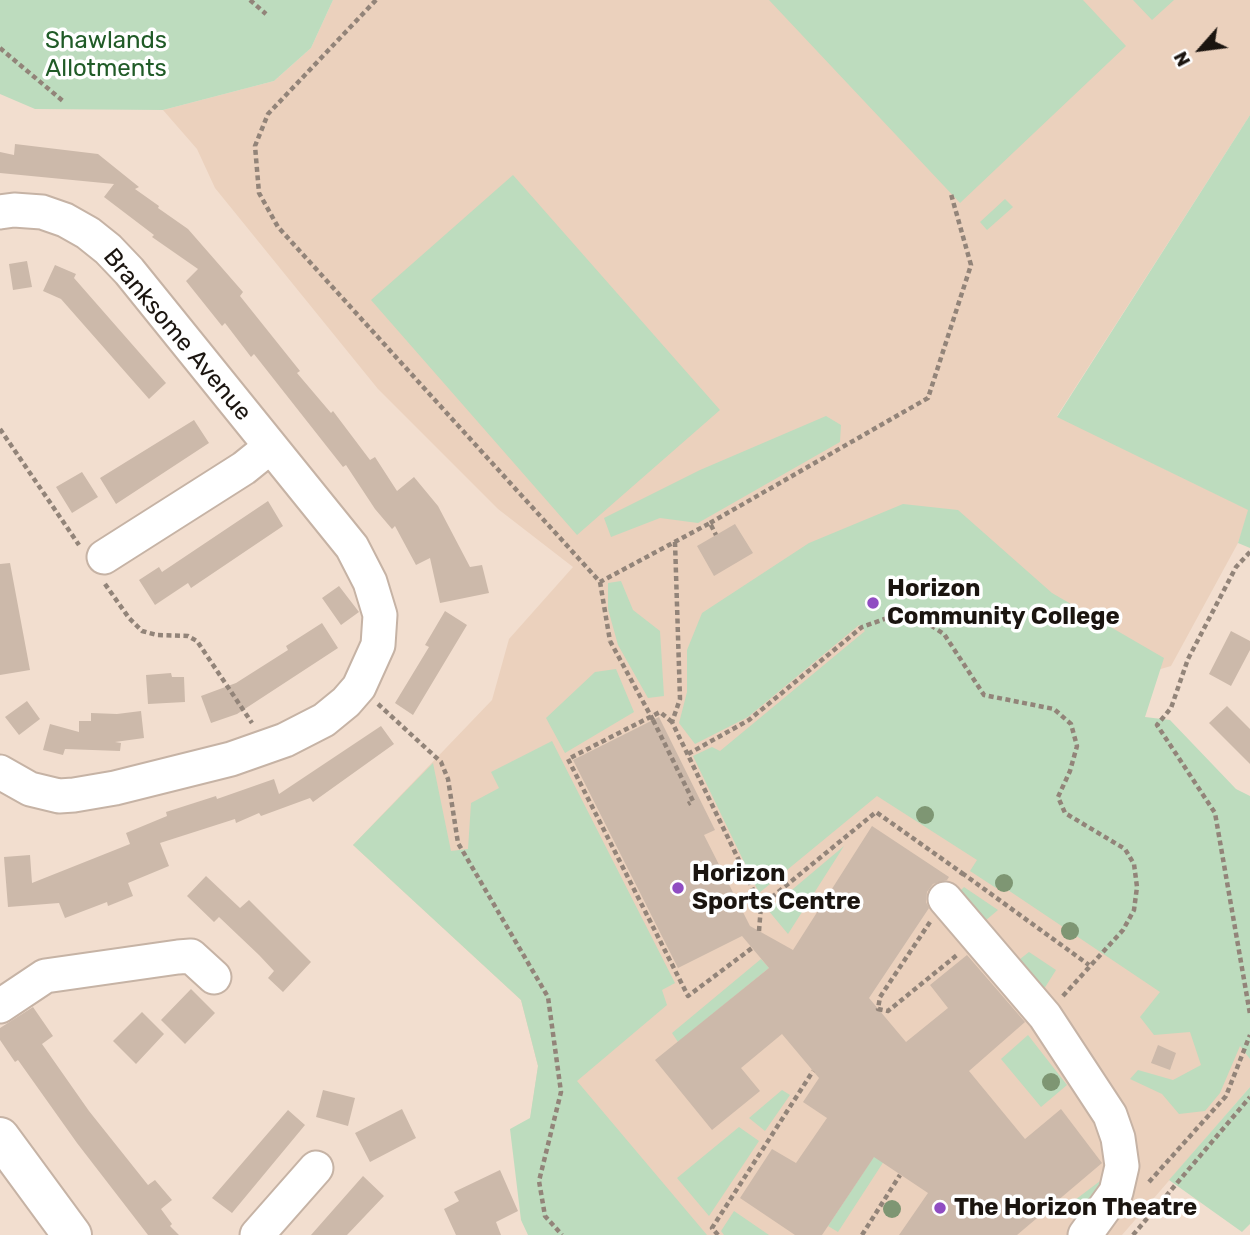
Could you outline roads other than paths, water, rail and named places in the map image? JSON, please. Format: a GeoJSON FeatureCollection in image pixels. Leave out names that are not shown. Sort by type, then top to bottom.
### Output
{"type":"FeatureCollection","features":[{"type":"Feature","properties":{"kind":"highway"},"geometry":{"type":"LineString","coordinates":[[0,1137],[72,1235]]}},
{"type":"Feature","properties":{"kind":"street","name":"Branksome Avenue"},"geometry":{"type":"LineString","coordinates":[[0,212],[41,212],[65,220],[88,233],[129,271],[352,547],[370,582],[380,615],[378,645],[359,687],[324,720],[269,747],[115,788],[74,795],[59,796],[37,791],[0,772]]}},
{"type":"Feature","properties":{"kind":"street"},"geometry":{"type":"LineString","coordinates":[[104,550],[244,468],[270,447]]}},
{"type":"Feature","properties":{"kind":"street"},"geometry":{"type":"LineString","coordinates":[[953,886],[978,937],[1045,1016],[1110,1115],[1118,1138],[1122,1166],[1116,1192],[1085,1235]]}},
{"type":"Feature","properties":{"kind":"street"},"geometry":{"type":"LineString","coordinates":[[0,1006],[45,976],[178,957],[191,956],[214,977]]}},
{"type":"Feature","properties":{"kind":"street"},"geometry":{"type":"LineString","coordinates":[[257,1235],[316,1168]]}},
{"type":"Feature","properties":{"kind":"place","name":"Horizon Community College"},"geometry":{"type":"Point","coordinates":[873,603]}},
{"type":"Feature","properties":{"kind":"place","name":"Horizon Sports Centre"},"geometry":{"type":"Point","coordinates":[678,888]}},
{"type":"Feature","properties":{"kind":"place","name":"The Horizon Theatre"},"geometry":{"type":"Point","coordinates":[940,1208]}},
{"type":"Feature","properties":{"kind":"park label","name":"Shawlands Allotments"},"geometry":{"type":"Point","coordinates":[106,55]}}]}
